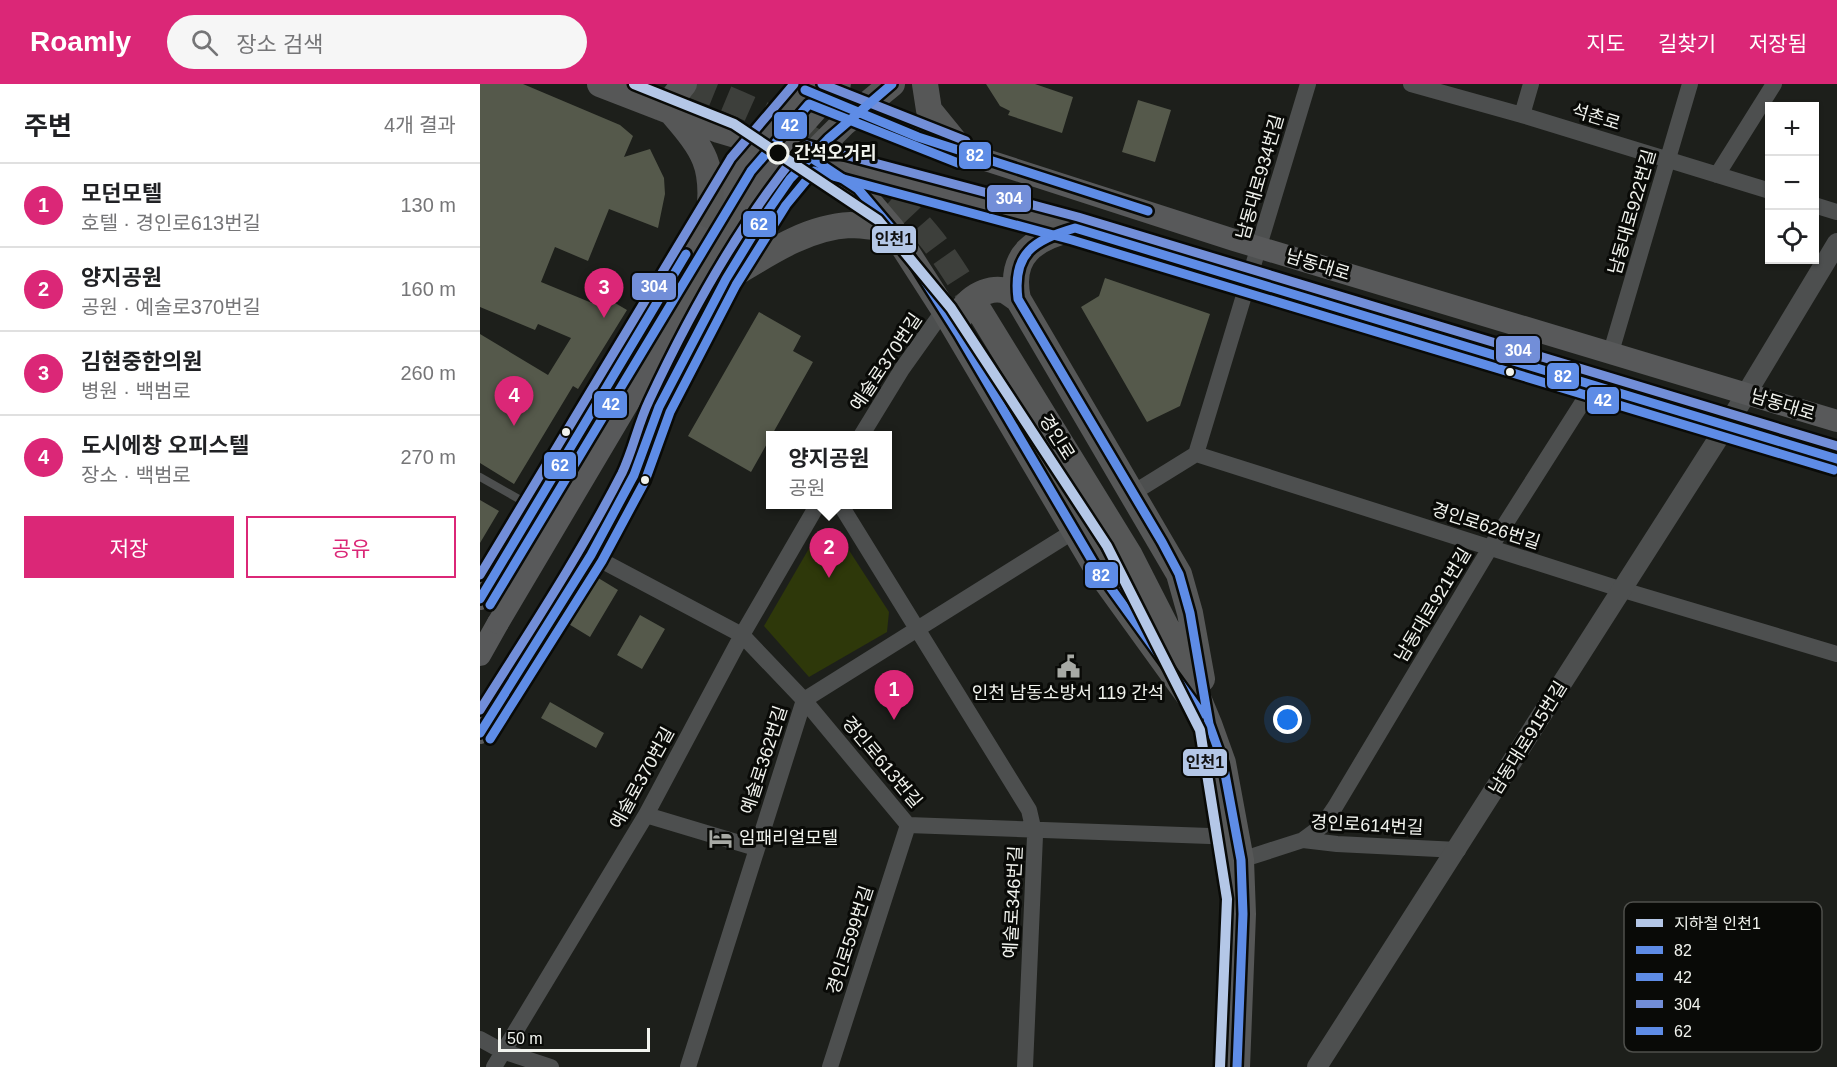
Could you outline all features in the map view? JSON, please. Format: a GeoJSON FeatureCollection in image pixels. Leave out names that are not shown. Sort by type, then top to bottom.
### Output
{"type":"FeatureCollection","features":[{"type":"Feature","properties":{"kind":"main road","name":"경인로"},"geometry":{"type":"LineString","coordinates":[[600,84],[758,142],[810,157],[858,189],[892,229],[944,310],[1074,531],[1132,620],[1209,724]]}},
{"type":"Feature","properties":{"kind":"main road"},"geometry":{"type":"LineString","coordinates":[[684,84],[665,109],[694,139],[707,159],[712,194],[709,215]]}},
{"type":"Feature","properties":{"kind":"main road"},"geometry":{"type":"LineString","coordinates":[[480,655],[758,184],[789,141],[840,84]]}},
{"type":"Feature","properties":{"kind":"main road"},"geometry":{"type":"LineString","coordinates":[[480,733],[591,555],[634,475],[658,407],[726,279],[776,198],[810,157],[857,112],[892,84]]}},
{"type":"Feature","properties":{"kind":"main road"},"geometry":{"type":"LineString","coordinates":[[925,84],[929,110],[964,153]]}},
{"type":"Feature","properties":{"kind":"main road"},"geometry":{"type":"LineString","coordinates":[[480,599],[709,215],[758,142],[803,86]]}},
{"type":"Feature","properties":{"kind":"main road","name":"남동대로"},"geometry":{"type":"LineString","coordinates":[[803,86],[857,112],[964,153],[1260,248],[1611,352],[1737,410],[1837,421]]}},
{"type":"Feature","properties":{"kind":"main road"},"geometry":{"type":"LineString","coordinates":[[810,157],[1074,228],[1593,386],[1737,410],[1837,459]]}},
{"type":"Feature","properties":{"kind":"main road"},"geometry":{"type":"LineString","coordinates":[[726,279],[776,250],[813,233],[849,225],[892,229]]}},
{"type":"Feature","properties":{"kind":"main road"},"geometry":{"type":"LineString","coordinates":[[1018,299],[1014,281],[1021,258],[1033,244],[1050,234],[1074,228]]}},
{"type":"Feature","properties":{"kind":"main road"},"geometry":{"type":"LineString","coordinates":[[958,333],[959,315],[970,301],[987,291],[1005,291],[1018,299]]}},
{"type":"Feature","properties":{"kind":"main road","name":"경인로"},"geometry":{"type":"LineString","coordinates":[[1018,299],[1179,574],[1190,613],[1209,724]]}},
{"type":"Feature","properties":{"kind":"main road","name":"경인로"},"geometry":{"type":"LineString","coordinates":[[980,312],[1129,554],[1179,652],[1223,763],[1239,849],[1243,914],[1237,1067]]}},
{"type":"Feature","properties":{"kind":"street","name":"남동대로934번길"},"geometry":{"type":"LineString","coordinates":[[1196,454],[1308,84]]}},
{"type":"Feature","properties":{"kind":"street","name":"석촌로"},"geometry":{"type":"LineString","coordinates":[[1411,84],[1522,115],[1765,189]]}},
{"type":"Feature","properties":{"kind":"street"},"geometry":{"type":"LineString","coordinates":[[1522,115],[1531,84]]}},
{"type":"Feature","properties":{"kind":"street","name":"남동대로922번길"},"geometry":{"type":"LineString","coordinates":[[1611,352],[1690,84]]}},
{"type":"Feature","properties":{"kind":"street"},"geometry":{"type":"LineString","coordinates":[[1717,175],[1774,84]]}},
{"type":"Feature","properties":{"kind":"street"},"geometry":{"type":"LineString","coordinates":[[1819,206],[1837,212]]}},
{"type":"Feature","properties":{"kind":"street","name":"남동대로915번길"},"geometry":{"type":"LineString","coordinates":[[1317,1067],[1458,850],[1737,410],[1837,243]]}},
{"type":"Feature","properties":{"kind":"street","name":"예술로370번길"},"geometry":{"type":"LineString","coordinates":[[863,431],[902,369],[944,310]]}},
{"type":"Feature","properties":{"kind":"street","name":"남동대로921번길"},"geometry":{"type":"LineString","coordinates":[[1302,840],[1322,826],[1335,807],[1490,548],[1593,386]]}},
{"type":"Feature","properties":{"kind":"street"},"geometry":{"type":"LineString","coordinates":[[1133,494],[1196,454]]}},
{"type":"Feature","properties":{"kind":"street","name":"경인로626번길"},"geometry":{"type":"LineString","coordinates":[[1196,454],[1623,590],[1837,654]]}},
{"type":"Feature","properties":{"kind":"street","name":"예술로370번길"},"geometry":{"type":"LineString","coordinates":[[494,1067],[646,815],[742,635],[815,509]]}},
{"type":"Feature","properties":{"kind":"street","name":"예술로346번길"},"geometry":{"type":"LineString","coordinates":[[843,509],[1029,810],[1035,836],[1024,1067]]}},
{"type":"Feature","properties":{"kind":"street","name":"예술로362번길"},"geometry":{"type":"LineString","coordinates":[[688,1067],[804,700],[1074,531]]}},
{"type":"Feature","properties":{"kind":"street","name":"경인로613번길"},"geometry":{"type":"LineString","coordinates":[[591,555],[742,635],[804,700],[908,825],[1033,828],[1239,849]]}},
{"type":"Feature","properties":{"kind":"street"},"geometry":{"type":"LineString","coordinates":[[646,815],[756,848]]}},
{"type":"Feature","properties":{"kind":"street","name":"경인로599번길"},"geometry":{"type":"LineString","coordinates":[[830,1067],[908,825]]}},
{"type":"Feature","properties":{"kind":"street","name":"경인로614번길"},"geometry":{"type":"LineString","coordinates":[[1239,849],[1302,840],[1458,850]]}},
{"type":"Feature","properties":{"kind":"street"},"geometry":{"type":"LineString","coordinates":[[480,1039],[502,1051],[551,1067]]}},
{"type":"Feature","properties":{"kind":"lane"},"geometry":{"type":"LineString","coordinates":[[480,477],[533,507]]}},
{"type":"Feature","properties":{"kind":"green space"},"geometry":{"type":"Polygon","coordinates":[[[843,541],[889,612],[887,632],[809,677],[764,626],[811,545],[843,541]]]}},
{"type":"Feature","properties":{"kind":"building"},"geometry":{"type":"Polygon","coordinates":[[[480,84],[523,84],[620,125],[633,136],[624,157],[650,149],[664,178],[665,194],[658,228],[609,209],[588,261],[555,247],[541,282],[592,303],[598,293],[627,310],[578,389],[573,386],[514,484],[480,463],[480,334],[548,375],[571,338],[538,324],[535,330],[480,307],[480,84]]]}},
{"type":"Feature","properties":{"kind":"building"},"geometry":{"type":"Polygon","coordinates":[[[986,84],[1035,84],[1073,97],[1062,133],[1008,115],[1010,111],[1000,106],[986,84]]]}},
{"type":"Feature","properties":{"kind":"building"},"geometry":{"type":"Polygon","coordinates":[[[1138,100],[1171,110],[1155,162],[1122,152],[1138,100]]]}},
{"type":"Feature","properties":{"kind":"building"},"geometry":{"type":"Polygon","coordinates":[[[1105,278],[1210,314],[1180,406],[1147,422],[1081,307],[1099,296],[1105,278]]]}},
{"type":"Feature","properties":{"kind":"building"},"geometry":{"type":"Polygon","coordinates":[[[759,312],[801,336],[793,351],[813,362],[774,431],[766,431],[766,445],[751,472],[688,436],[759,312]]]}},
{"type":"Feature","properties":{"kind":"building"},"geometry":{"type":"Polygon","coordinates":[[[480,500],[499,511],[480,543],[480,500]]]}},
{"type":"Feature","properties":{"kind":"building"},"geometry":{"type":"Polygon","coordinates":[[[595,576],[618,590],[590,637],[567,623],[595,576]]]}},
{"type":"Feature","properties":{"kind":"building"},"geometry":{"type":"Polygon","coordinates":[[[640,615],[665,629],[642,669],[617,655],[640,615]]]}},
{"type":"Feature","properties":{"kind":"building"},"geometry":{"type":"Polygon","coordinates":[[[550,702],[604,733],[596,748],[541,718],[550,702]]]}},
{"type":"Feature","properties":{"kind":"tunnel"},"geometry":{"type":"LineString","coordinates":[[690,84],[790,128],[853,166],[881,188],[908,212],[932,240],[980,312]]}},
{"type":"Feature","properties":{"kind":"metro line","name":"인천1"},"geometry":{"type":"LineString","coordinates":[[634,84],[734,124],[878,220],[951,308],[1107,546],[1200,730],[1227,899],[1220,1067]]}},
{"type":"Feature","properties":{"kind":"transit line","name":"304"},"geometry":{"type":"LineString","coordinates":[[480,575],[731,158],[794,84]]}},
{"type":"Feature","properties":{"kind":"transit line","name":"304"},"geometry":{"type":"LineString","coordinates":[[822,84],[966,141]]}},
{"type":"Feature","properties":{"kind":"transit line","name":"62"},"geometry":{"type":"LineString","coordinates":[[480,733],[591,555],[634,475],[659,407],[726,279],[765,215],[790,179],[828,139],[892,84]]}},
{"type":"Feature","properties":{"kind":"transit line","name":"82"},"geometry":{"type":"LineString","coordinates":[[805,90],[918,137],[1148,211]]}},
{"type":"Feature","properties":{"kind":"transit line","name":"42"},"geometry":{"type":"LineString","coordinates":[[490,605],[751,171],[809,104],[958,163]]}},
{"type":"Feature","properties":{"kind":"transit line","name":"304"},"geometry":{"type":"LineString","coordinates":[[480,710],[554,593],[606,504],[626,464],[649,401],[681,335],[717,270],[736,238],[778,178],[801,149],[807,145],[1078,217],[1837,446]]}},
{"type":"Feature","properties":{"kind":"transit line","name":"82"},"geometry":{"type":"LineString","coordinates":[[810,157],[858,189],[892,229],[958,333],[1097,569],[1202,714]]}},
{"type":"Feature","properties":{"kind":"transit line","name":"42"},"geometry":{"type":"LineString","coordinates":[[490,739],[602,561],[645,481],[670,412],[736,285],[786,205],[814,171],[1072,240],[1834,470]]}},
{"type":"Feature","properties":{"kind":"transit line","name":"82"},"geometry":{"type":"LineString","coordinates":[[1237,1067],[1243,914],[1241,860],[1223,763],[1209,724],[1190,613],[1179,574],[1162,542],[1018,299],[1019,270],[1029,251],[1048,238],[1075,228],[1837,459]]}},
{"type":"Feature","properties":{"kind":"transit line","name":"62"},"geometry":{"type":"LineString","coordinates":[[480,599],[686,254]]}},
{"type":"Feature","properties":{"kind":"place","name":"간석오거리"},"geometry":{"type":"Point","coordinates":[778,153]}},
{"type":"Feature","properties":{"kind":"place","name":"김현중한의원"},"geometry":{"type":"Point","coordinates":[604,318]}},
{"type":"Feature","properties":{"kind":"place","name":"도시에창 오피스텔"},"geometry":{"type":"Point","coordinates":[514,426]}},
{"type":"Feature","properties":{"kind":"place","name":"양지공원"},"geometry":{"type":"Point","coordinates":[829,578]}},
{"type":"Feature","properties":{"kind":"place","name":"인천 남동소방서 119 간석"},"geometry":{"type":"Point","coordinates":[1068,667]}},
{"type":"Feature","properties":{"kind":"place","name":"모던모텔"},"geometry":{"type":"Point","coordinates":[894,720]}},
{"type":"Feature","properties":{"kind":"place","name":"임패리얼모텔"},"geometry":{"type":"Point","coordinates":[721,838]}}]}
